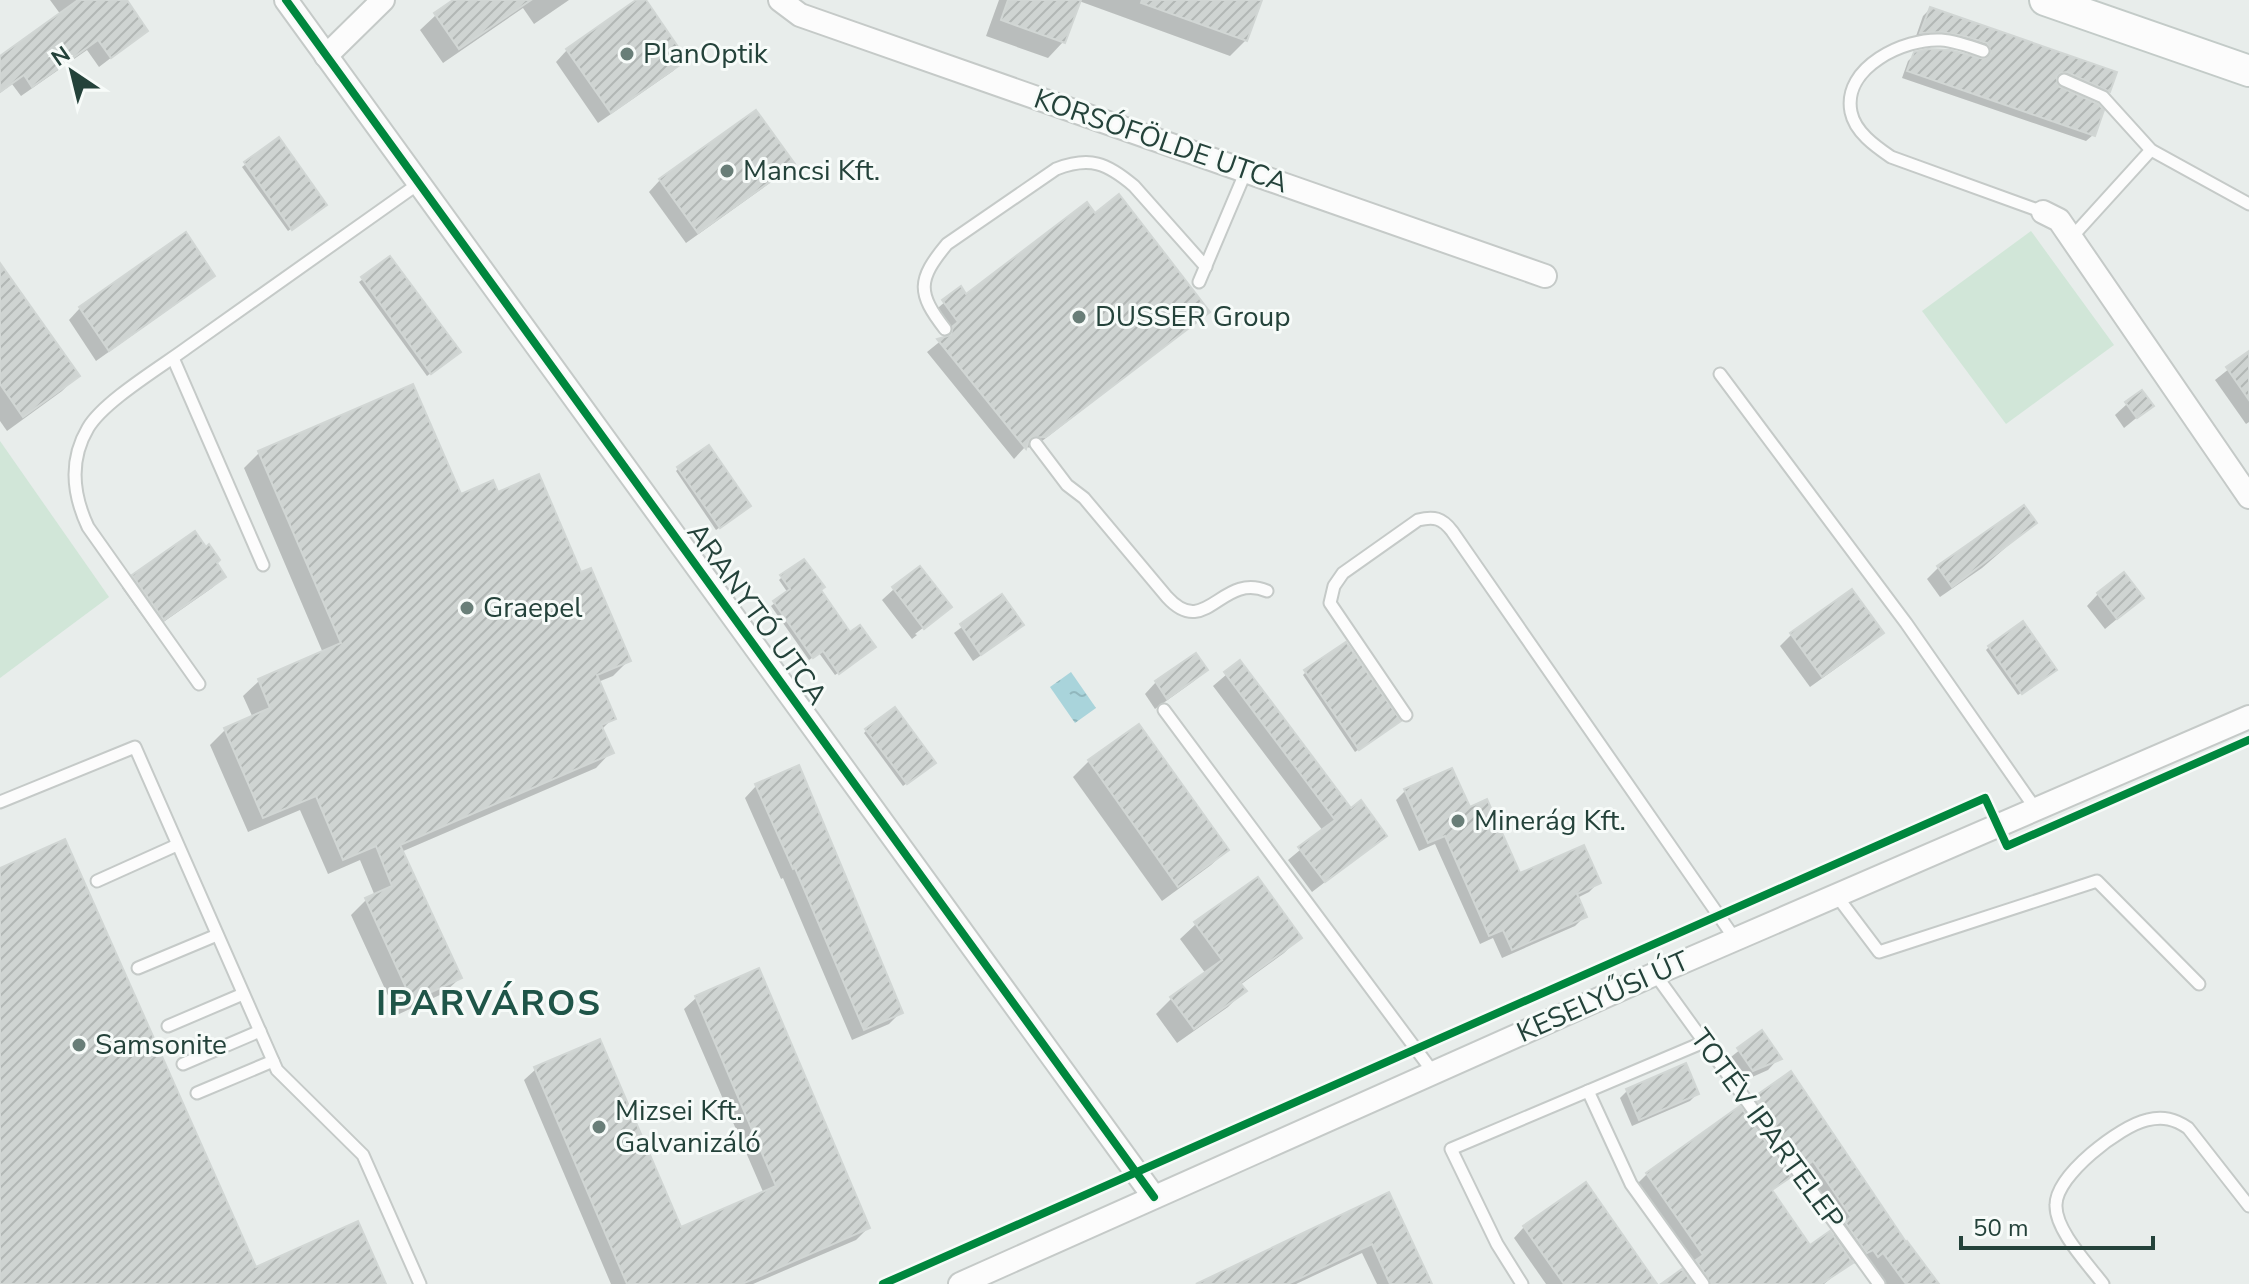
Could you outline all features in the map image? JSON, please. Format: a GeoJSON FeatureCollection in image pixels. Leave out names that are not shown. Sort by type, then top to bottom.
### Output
{"type":"FeatureCollection","features":[{"type":"Feature","properties":{"kind":"main road"},"geometry":{"type":"LineString","coordinates":[[2045,0],[2249,71]]}},
{"type":"Feature","properties":{"kind":"street","name":"ARANYTÓ UTCA"},"geometry":{"type":"LineString","coordinates":[[286,0],[1154,1197]]}},
{"type":"Feature","properties":{"kind":"street"},"geometry":{"type":"LineString","coordinates":[[326,56],[383,0]]}},
{"type":"Feature","properties":{"kind":"street","name":"KORSÓFÖLDE UTCA"},"geometry":{"type":"LineString","coordinates":[[780,0],[800,15],[1545,276]]}},
{"type":"Feature","properties":{"kind":"street"},"geometry":{"type":"LineString","coordinates":[[2043,212],[2059,220],[2245,482]]}},
{"type":"Feature","properties":{"kind":"street","name":"KESELYŰSI ÚT"},"geometry":{"type":"LineString","coordinates":[[960,1284],[1655,974],[2249,718]]}},
{"type":"Feature","properties":{"kind":"lane"},"geometry":{"type":"LineString","coordinates":[[1983,51],[1942,40],[1908,43],[1889,51],[1860,77],[1854,88],[1851,110],[1854,121],[1875,146],[1891,157],[2043,212]]}},
{"type":"Feature","properties":{"kind":"lane"},"geometry":{"type":"LineString","coordinates":[[2064,80],[2103,97],[2151,150],[2249,204]]}},
{"type":"Feature","properties":{"kind":"lane"},"geometry":{"type":"LineString","coordinates":[[2071,238],[2151,150]]}},
{"type":"Feature","properties":{"kind":"lane"},"geometry":{"type":"LineString","coordinates":[[945,329],[927,306],[924,295],[928,270],[937,256],[947,244],[971,227],[1056,169],[1071,163],[1085,161],[1101,164],[1121,175],[1206,267]]}},
{"type":"Feature","properties":{"kind":"lane"},"geometry":{"type":"LineString","coordinates":[[1199,282],[1246,170]]}},
{"type":"Feature","properties":{"kind":"lane"},"geometry":{"type":"LineString","coordinates":[[199,684],[88,527],[79,508],[75,487],[77,459],[88,427],[102,410],[418,184]]}},
{"type":"Feature","properties":{"kind":"lane"},"geometry":{"type":"LineString","coordinates":[[173,358],[263,565]]}},
{"type":"Feature","properties":{"kind":"lane"},"geometry":{"type":"LineString","coordinates":[[1720,374],[1906,623],[2035,808]]}},
{"type":"Feature","properties":{"kind":"lane"},"geometry":{"type":"LineString","coordinates":[[1036,444],[1067,485],[1084,498],[1167,597],[1180,608],[1196,612],[1203,610],[1242,586],[1267,591]]}},
{"type":"Feature","properties":{"kind":"lane"},"geometry":{"type":"LineString","coordinates":[[1406,715],[1330,603],[1334,586],[1343,573],[1418,520],[1432,517],[1444,521],[1452,531],[1735,939]]}},
{"type":"Feature","properties":{"kind":"lane"},"geometry":{"type":"LineString","coordinates":[[1164,710],[1433,1072]]}},
{"type":"Feature","properties":{"kind":"lane"},"geometry":{"type":"LineString","coordinates":[[0,802],[135,747],[277,1070],[363,1155],[420,1284]]}},
{"type":"Feature","properties":{"kind":"lane"},"geometry":{"type":"LineString","coordinates":[[97,881],[177,845]]}},
{"type":"Feature","properties":{"kind":"lane"},"geometry":{"type":"LineString","coordinates":[[1836,895],[1879,952],[2097,881],[2199,984]]}},
{"type":"Feature","properties":{"kind":"lane"},"geometry":{"type":"LineString","coordinates":[[138,968],[217,935]]}},
{"type":"Feature","properties":{"kind":"lane","name":"TOTÉV IPARTELEP"},"geometry":{"type":"LineString","coordinates":[[1655,974],[1879,1284]]}},
{"type":"Feature","properties":{"kind":"lane"},"geometry":{"type":"LineString","coordinates":[[168,1026],[243,994]]}},
{"type":"Feature","properties":{"kind":"lane"},"geometry":{"type":"LineString","coordinates":[[183,1064],[260,1031]]}},
{"type":"Feature","properties":{"kind":"lane"},"geometry":{"type":"LineString","coordinates":[[1522,1284],[1497,1244],[1451,1149],[1704,1042]]}},
{"type":"Feature","properties":{"kind":"lane"},"geometry":{"type":"LineString","coordinates":[[197,1093],[273,1061]]}},
{"type":"Feature","properties":{"kind":"lane"},"geometry":{"type":"LineString","coordinates":[[1588,1091],[1631,1184],[1703,1284]]}},
{"type":"Feature","properties":{"kind":"lane"},"geometry":{"type":"LineString","coordinates":[[2103,1284],[2061,1227],[2056,1203],[2059,1190],[2074,1171],[2098,1148],[2129,1126],[2162,1118],[2176,1120],[2188,1128],[2249,1206]]}},
{"type":"Feature","properties":{"kind":"green space"},"geometry":{"type":"Polygon","coordinates":[[[2031,231],[2114,345],[2006,424],[1922,311],[2031,231]]]}},
{"type":"Feature","properties":{"kind":"green space"},"geometry":{"type":"Polygon","coordinates":[[[0,441],[109,597],[0,678],[0,441]]]}},
{"type":"Feature","properties":{"kind":"water"},"geometry":{"type":"Polygon","coordinates":[[[1071,672],[1096,708],[1075,723],[1050,687],[1071,672]]]}},
{"type":"Feature","properties":{"kind":"building"},"geometry":{"type":"Polygon","coordinates":[[[78,0],[127,0],[148,31],[111,58],[98,40],[32,87],[24,75],[0,92],[0,56],[78,0]]]}},
{"type":"Feature","properties":{"kind":"building"},"geometry":{"type":"Polygon","coordinates":[[[453,0],[531,0],[459,49],[434,13],[453,0]]]}},
{"type":"Feature","properties":{"kind":"building","name":"PlanOptik"},"geometry":{"type":"Polygon","coordinates":[[[636,0],[646,0],[687,60],[611,113],[566,49],[636,0]]]}},
{"type":"Feature","properties":{"kind":"building"},"geometry":{"type":"Polygon","coordinates":[[[1008,0],[1081,0],[1065,43],[1001,20],[1008,0]]]}},
{"type":"Feature","properties":{"kind":"building"},"geometry":{"type":"Polygon","coordinates":[[[1142,0],[1262,0],[1247,41],[1141,3],[1142,0]]]}},
{"type":"Feature","properties":{"kind":"building"},"geometry":{"type":"Polygon","coordinates":[[[1930,7],[2117,72],[2110,92],[2067,72],[2056,77],[2060,87],[2098,104],[2104,110],[2095,136],[1907,71],[1914,52],[1928,49],[1950,50],[1984,59],[1991,53],[1987,43],[1964,36],[1942,32],[1920,33],[1930,7]]]}},
{"type":"Feature","properties":{"kind":"building","name":"Mancsi Kft."},"geometry":{"type":"Polygon","coordinates":[[[756,110],[795,164],[698,233],[659,179],[756,110]]]}},
{"type":"Feature","properties":{"kind":"building"},"geometry":{"type":"Polygon","coordinates":[[[279,137],[327,205],[292,230],[244,162],[279,137]]]}},
{"type":"Feature","properties":{"kind":"building","name":"DUSSER Group"},"geometry":{"type":"Polygon","coordinates":[[[1119,194],[1210,312],[1046,437],[1030,438],[1026,449],[937,339],[951,335],[953,326],[958,322],[942,300],[961,286],[966,294],[1087,202],[1095,213],[1119,194]]]}},
{"type":"Feature","properties":{"kind":"building"},"geometry":{"type":"Polygon","coordinates":[[[186,232],[215,276],[109,351],[79,307],[186,232]]]}},
{"type":"Feature","properties":{"kind":"building"},"geometry":{"type":"Polygon","coordinates":[[[390,256],[461,352],[431,374],[361,277],[390,256]]]}},
{"type":"Feature","properties":{"kind":"building"},"geometry":{"type":"Polygon","coordinates":[[[0,263],[80,376],[23,417],[0,384],[0,263]]]}},
{"type":"Feature","properties":{"kind":"building"},"geometry":{"type":"Polygon","coordinates":[[[2249,351],[2249,400],[2226,367],[2249,351]]]}},
{"type":"Feature","properties":{"kind":"building","name":"Graepel"},"geometry":{"type":"Polygon","coordinates":[[[413,384],[461,494],[493,480],[498,492],[539,474],[581,572],[591,568],[631,661],[597,675],[616,719],[601,725],[614,753],[400,845],[462,978],[412,1001],[365,898],[392,886],[376,846],[343,860],[316,796],[263,818],[224,728],[270,708],[258,679],[341,643],[258,451],[413,384]]]}},
{"type":"Feature","properties":{"kind":"building"},"geometry":{"type":"Polygon","coordinates":[[[2142,390],[2154,406],[2137,418],[2125,402],[2142,390]]]}},
{"type":"Feature","properties":{"kind":"building"},"geometry":{"type":"Polygon","coordinates":[[[709,445],[751,506],[720,528],[677,467],[709,445]]]}},
{"type":"Feature","properties":{"kind":"building"},"geometry":{"type":"Polygon","coordinates":[[[2024,505],[2037,523],[1952,587],[1937,566],[2024,505]]]}},
{"type":"Feature","properties":{"kind":"building"},"geometry":{"type":"Polygon","coordinates":[[[195,531],[220,560],[217,563],[226,577],[164,620],[132,575],[195,531]]]}},
{"type":"Feature","properties":{"kind":"building"},"geometry":{"type":"Polygon","coordinates":[[[804,559],[825,587],[821,590],[850,632],[860,625],[876,647],[839,674],[823,651],[813,658],[773,601],[790,589],[780,575],[804,559]]]}},
{"type":"Feature","properties":{"kind":"building"},"geometry":{"type":"Polygon","coordinates":[[[920,566],[952,607],[924,629],[892,587],[920,566]]]}},
{"type":"Feature","properties":{"kind":"building"},"geometry":{"type":"Polygon","coordinates":[[[2124,572],[2144,598],[2117,619],[2097,593],[2124,572]]]}},
{"type":"Feature","properties":{"kind":"building"},"geometry":{"type":"Polygon","coordinates":[[[1852,589],[1884,633],[1822,677],[1790,633],[1852,589]]]}},
{"type":"Feature","properties":{"kind":"building"},"geometry":{"type":"Polygon","coordinates":[[[1002,594],[1024,625],[981,655],[960,624],[1002,594]]]}},
{"type":"Feature","properties":{"kind":"building"},"geometry":{"type":"Polygon","coordinates":[[[2023,621],[2057,670],[2022,694],[1988,646],[2023,621]]]}},
{"type":"Feature","properties":{"kind":"building"},"geometry":{"type":"Polygon","coordinates":[[[1346,642],[1401,721],[1359,750],[1304,670],[1346,642]]]}},
{"type":"Feature","properties":{"kind":"building"},"geometry":{"type":"Polygon","coordinates":[[[1196,653],[1208,670],[1167,699],[1155,681],[1196,653]]]}},
{"type":"Feature","properties":{"kind":"building"},"geometry":{"type":"Polygon","coordinates":[[[1240,660],[1351,808],[1361,800],[1387,836],[1325,882],[1298,847],[1335,820],[1224,672],[1240,660]]]}},
{"type":"Feature","properties":{"kind":"building"},"geometry":{"type":"Polygon","coordinates":[[[895,707],[936,763],[907,784],[865,729],[895,707]]]}},
{"type":"Feature","properties":{"kind":"building"},"geometry":{"type":"Polygon","coordinates":[[[1139,724],[1229,850],[1178,887],[1088,760],[1139,724]]]}},
{"type":"Feature","properties":{"kind":"building"},"geometry":{"type":"Polygon","coordinates":[[[799,765],[903,1013],[864,1030],[795,868],[755,784],[799,765]]]}},
{"type":"Feature","properties":{"kind":"building"},"geometry":{"type":"Polygon","coordinates":[[[1452,768],[1470,807],[1487,799],[1520,873],[1584,845],[1601,883],[1577,894],[1587,917],[1512,950],[1503,930],[1489,936],[1445,836],[1428,843],[1404,789],[1452,768]]]}},
{"type":"Feature","properties":{"kind":"building","name":"Samsonite"},"geometry":{"type":"Polygon","coordinates":[[[65,839],[256,1267],[358,1221],[386,1284],[0,1284],[0,868],[65,839]]]}},
{"type":"Feature","properties":{"kind":"building"},"geometry":{"type":"Polygon","coordinates":[[[1258,877],[1302,938],[1240,983],[1247,991],[1194,1029],[1170,997],[1222,960],[1194,922],[1258,877]]]}},
{"type":"Feature","properties":{"kind":"building","name":"Mizsei Kft. Galvanizáló"},"geometry":{"type":"Polygon","coordinates":[[[759,968],[870,1228],[742,1284],[627,1284],[534,1067],[600,1039],[681,1227],[776,1186],[695,996],[759,968]]]}},
{"type":"Feature","properties":{"kind":"building"},"geometry":{"type":"Polygon","coordinates":[[[1762,1030],[1782,1059],[1753,1071],[1737,1048],[1762,1030]]]}},
{"type":"Feature","properties":{"kind":"building"},"geometry":{"type":"Polygon","coordinates":[[[1686,1063],[1699,1094],[1639,1120],[1626,1089],[1686,1063]]]}},
{"type":"Feature","properties":{"kind":"building"},"geometry":{"type":"Polygon","coordinates":[[[1791,1071],[1906,1242],[1939,1284],[1906,1284],[1883,1253],[1878,1257],[1873,1250],[1867,1253],[1845,1222],[1851,1217],[1813,1161],[1805,1167],[1754,1097],[1791,1071]]]}},
{"type":"Feature","properties":{"kind":"building"},"geometry":{"type":"Polygon","coordinates":[[[1740,1106],[1791,1177],[1772,1190],[1810,1245],[1830,1231],[1853,1263],[1821,1284],[1711,1284],[1696,1260],[1703,1255],[1646,1173],[1740,1106]]]}},
{"type":"Feature","properties":{"kind":"building"},"geometry":{"type":"Polygon","coordinates":[[[1586,1182],[1657,1284],[1564,1284],[1523,1226],[1586,1182]]]}},
{"type":"Feature","properties":{"kind":"building"},"geometry":{"type":"Polygon","coordinates":[[[1389,1192],[1432,1284],[1390,1284],[1372,1244],[1288,1284],[1196,1284],[1389,1192]]]}},
{"type":"Feature","properties":{"kind":"building"},"geometry":{"type":"Polygon","coordinates":[[[1682,1269],[1693,1284],[1661,1284],[1682,1269]]]}},
{"type":"Feature","properties":{"kind":"cycle path"},"geometry":{"type":"LineString","coordinates":[[286,0],[1154,1197]]}},
{"type":"Feature","properties":{"kind":"cycle path"},"geometry":{"type":"LineString","coordinates":[[883,1284],[1985,798],[2007,846],[2249,740]]}},
{"type":"Feature","properties":{"kind":"place","name":"PlanOptik"},"geometry":{"type":"Point","coordinates":[627,54]}},
{"type":"Feature","properties":{"kind":"place","name":"Mancsi Kft."},"geometry":{"type":"Point","coordinates":[727,171]}},
{"type":"Feature","properties":{"kind":"place","name":"DUSSER Group"},"geometry":{"type":"Point","coordinates":[1079,317]}},
{"type":"Feature","properties":{"kind":"place","name":"Graepel"},"geometry":{"type":"Point","coordinates":[467,608]}},
{"type":"Feature","properties":{"kind":"place","name":"Minerág Kft."},"geometry":{"type":"Point","coordinates":[1458,821]}},
{"type":"Feature","properties":{"kind":"place","name":"Samsonite"},"geometry":{"type":"Point","coordinates":[79,1045]}},
{"type":"Feature","properties":{"kind":"place","name":"Mizsei Kft. Galvanizáló"},"geometry":{"type":"Point","coordinates":[599,1127]}},
{"type":"Feature","properties":{"kind":"district","name":"IPARVÁROS"},"geometry":{"type":"Point","coordinates":[489,1003]}}]}
